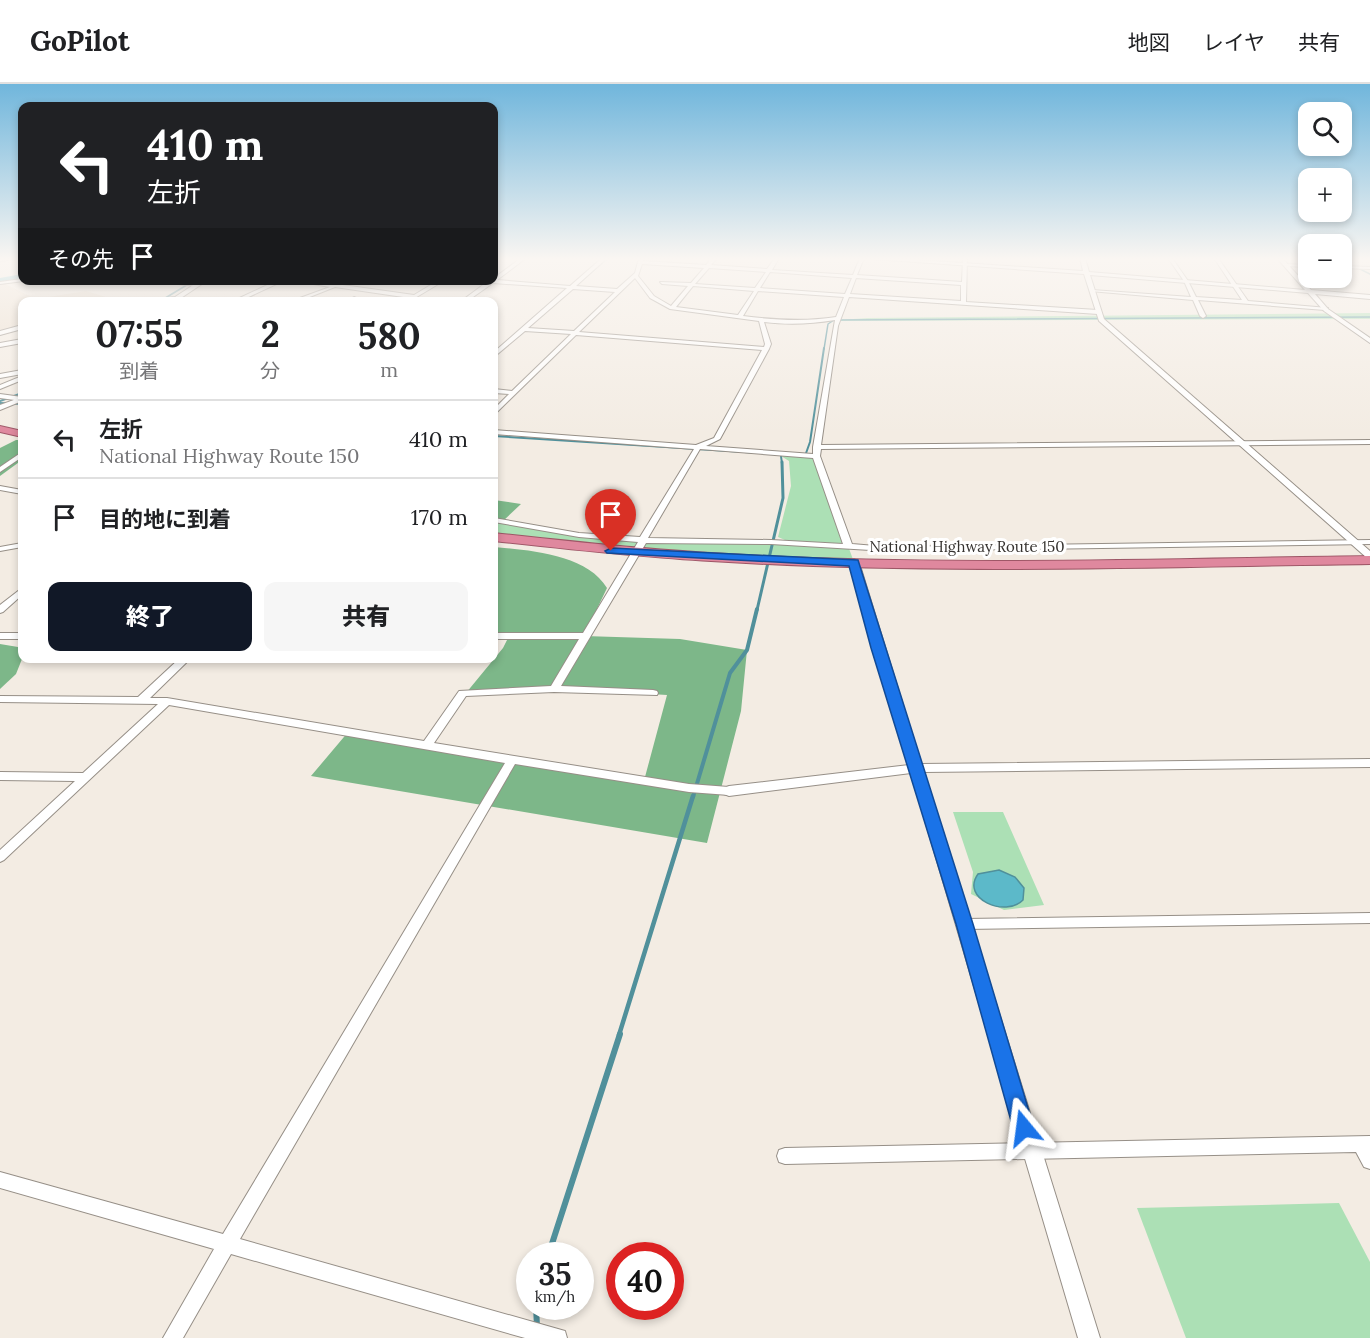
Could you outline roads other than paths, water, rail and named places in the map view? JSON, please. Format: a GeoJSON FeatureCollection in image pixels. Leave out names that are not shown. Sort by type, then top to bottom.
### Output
{"type":"FeatureCollection","features":[{"type":"Feature","properties":{"kind":"highway"},"geometry":{"type":"LineString","coordinates":[[0,429],[18,433]]}},
{"type":"Feature","properties":{"kind":"highway","name":"National Highway Route 150"},"geometry":{"type":"LineString","coordinates":[[498,537],[634,554],[854,562],[1012,564],[1370,558]]}},
{"type":"Feature","properties":{"kind":"street"},"geometry":{"type":"LineString","coordinates":[[498,352],[539,317]]}},
{"type":"Feature","properties":{"kind":"street"},"geometry":{"type":"LineString","coordinates":[[498,408],[592,317]]}},
{"type":"Feature","properties":{"kind":"street"},"geometry":{"type":"LineString","coordinates":[[735,317],[822,321],[838,318]]}},
{"type":"Feature","properties":{"kind":"street"},"geometry":{"type":"LineString","coordinates":[[1101,317],[1370,558]]}},
{"type":"Feature","properties":{"kind":"street"},"geometry":{"type":"LineString","coordinates":[[1337,317],[1370,341]]}},
{"type":"Feature","properties":{"kind":"street"},"geometry":{"type":"LineString","coordinates":[[838,318],[814,453],[848,546]]}},
{"type":"Feature","properties":{"kind":"street"},"geometry":{"type":"LineString","coordinates":[[554,689],[583,636],[698,449],[717,439],[768,344],[761,319]]}},
{"type":"Feature","properties":{"kind":"street"},"geometry":{"type":"LineString","coordinates":[[0,333],[18,328]]}},
{"type":"Feature","properties":{"kind":"street"},"geometry":{"type":"LineString","coordinates":[[524,329],[766,349]]}},
{"type":"Feature","properties":{"kind":"street"},"geometry":{"type":"LineString","coordinates":[[0,345],[18,343]]}},
{"type":"Feature","properties":{"kind":"street"},"geometry":{"type":"LineString","coordinates":[[0,376],[18,373]]}},
{"type":"Feature","properties":{"kind":"street"},"geometry":{"type":"LineString","coordinates":[[0,387],[18,380]]}},
{"type":"Feature","properties":{"kind":"street"},"geometry":{"type":"LineString","coordinates":[[498,391],[513,393]]}},
{"type":"Feature","properties":{"kind":"street"},"geometry":{"type":"LineString","coordinates":[[0,397],[18,399]]}},
{"type":"Feature","properties":{"kind":"street"},"geometry":{"type":"LineString","coordinates":[[4,407],[18,401]]}},
{"type":"Feature","properties":{"kind":"street"},"geometry":{"type":"LineString","coordinates":[[498,432],[698,449],[800,454],[1370,442]]}},
{"type":"Feature","properties":{"kind":"street"},"geometry":{"type":"LineString","coordinates":[[0,470],[18,457]]}},
{"type":"Feature","properties":{"kind":"street"},"geometry":{"type":"LineString","coordinates":[[0,488],[18,491]]}},
{"type":"Feature","properties":{"kind":"street"},"geometry":{"type":"LineString","coordinates":[[498,521],[579,535],[642,540],[887,549],[1370,542]]}},
{"type":"Feature","properties":{"kind":"street"},"geometry":{"type":"LineString","coordinates":[[0,549],[18,546]]}},
{"type":"Feature","properties":{"kind":"street"},"geometry":{"type":"LineString","coordinates":[[854,562],[878,648],[965,924],[1030,1151],[1089,1338]]}},
{"type":"Feature","properties":{"kind":"street"},"geometry":{"type":"LineString","coordinates":[[0,610],[18,594]]}},
{"type":"Feature","properties":{"kind":"street"},"geometry":{"type":"LineString","coordinates":[[0,636],[18,636]]}},
{"type":"Feature","properties":{"kind":"street"},"geometry":{"type":"LineString","coordinates":[[498,636],[583,636]]}},
{"type":"Feature","properties":{"kind":"street"},"geometry":{"type":"LineString","coordinates":[[142,699],[181,663]]}},
{"type":"Feature","properties":{"kind":"street"},"geometry":{"type":"LineString","coordinates":[[428,744],[464,693],[554,689],[653,693]]}},
{"type":"Feature","properties":{"kind":"street"},"geometry":{"type":"LineString","coordinates":[[0,699],[167,700],[512,760],[689,788],[729,791],[917,768],[1370,763]]}},
{"type":"Feature","properties":{"kind":"street"},"geometry":{"type":"LineString","coordinates":[[0,857],[167,700]]}},
{"type":"Feature","properties":{"kind":"street"},"geometry":{"type":"LineString","coordinates":[[172,1338],[512,760]]}},
{"type":"Feature","properties":{"kind":"street"},"geometry":{"type":"LineString","coordinates":[[0,776],[84,777]]}},
{"type":"Feature","properties":{"kind":"street"},"geometry":{"type":"LineString","coordinates":[[965,924],[1370,918]]}},
{"type":"Feature","properties":{"kind":"street"},"geometry":{"type":"LineString","coordinates":[[785,1156],[1365,1144],[1370,1161]]}},
{"type":"Feature","properties":{"kind":"street"},"geometry":{"type":"LineString","coordinates":[[0,1180],[558,1338]]}},
{"type":"Feature","properties":{"kind":"water"},"geometry":{"type":"Polygon","coordinates":[[[999,870],[1015,877],[1024,888],[1023,900],[1015,905],[1006,907],[987,903],[975,891],[974,883],[978,874],[999,870]]]}},
{"type":"Feature","properties":{"kind":"waterway"},"geometry":{"type":"LineString","coordinates":[[824,349],[828,324],[834,320],[1370,317]]}},
{"type":"Feature","properties":{"kind":"waterway"},"geometry":{"type":"LineString","coordinates":[[498,436],[805,456],[810,442],[824,348]]}},
{"type":"Feature","properties":{"kind":"waterway"},"geometry":{"type":"LineString","coordinates":[[0,401],[18,394]]}},
{"type":"Feature","properties":{"kind":"waterway"},"geometry":{"type":"LineString","coordinates":[[0,403],[18,404]]}},
{"type":"Feature","properties":{"kind":"waterway"},"geometry":{"type":"LineString","coordinates":[[781,456],[782,464]]}},
{"type":"Feature","properties":{"kind":"waterway"},"geometry":{"type":"LineString","coordinates":[[757,610],[783,498],[782,462]]}},
{"type":"Feature","properties":{"kind":"waterway"},"geometry":{"type":"LineString","coordinates":[[693,797],[730,673],[747,650],[757,609]]}},
{"type":"Feature","properties":{"kind":"waterway"},"geometry":{"type":"LineString","coordinates":[[619,1035],[693,796]]}},
{"type":"Feature","properties":{"kind":"waterway"},"geometry":{"type":"LineString","coordinates":[[553,1242],[620,1034]]}},
{"type":"Feature","properties":{"kind":"waterway"},"geometry":{"type":"LineString","coordinates":[[537,1320],[537,1327]]}}]}
